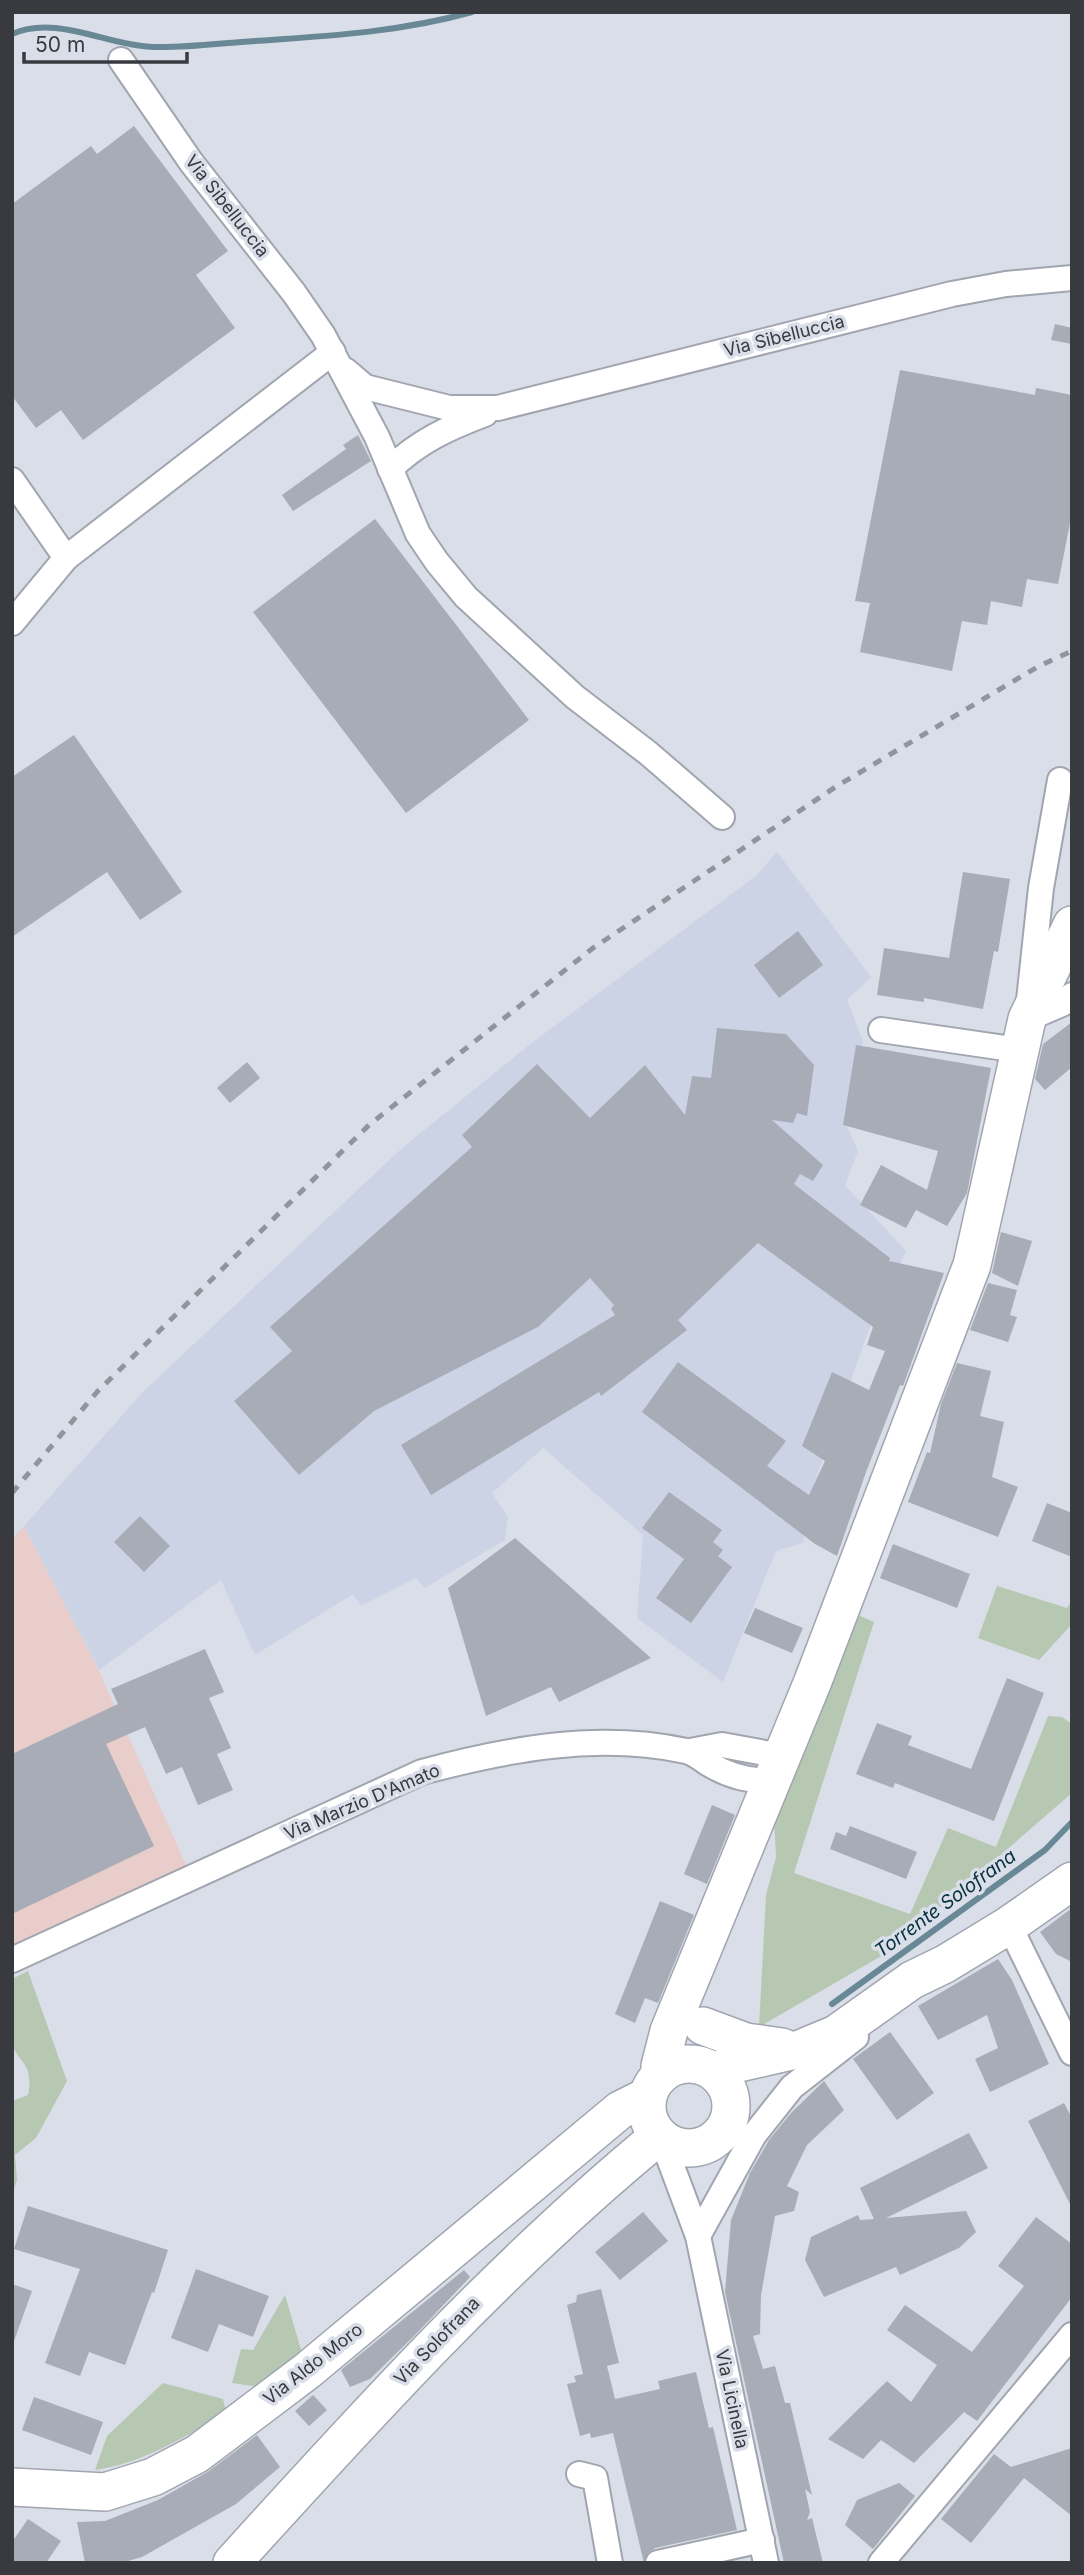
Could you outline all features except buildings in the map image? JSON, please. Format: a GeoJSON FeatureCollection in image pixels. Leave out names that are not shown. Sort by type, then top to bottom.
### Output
{"type":"FeatureCollection","features":[{"type":"Feature","properties":{"kind":"main road"},"geometry":{"type":"LineString","coordinates":[[658,2115],[669,2031],[813,1681],[972,1265],[1023,1035],[1067,945]]}},
{"type":"Feature","properties":{"kind":"main road"},"geometry":{"type":"LineString","coordinates":[[658,2115],[684,2064],[712,2071],[730,2064],[800,2049],[836,2034],[912,1980],[945,1964],[1009,1925],[1072,1881]]}},
{"type":"Feature","properties":{"kind":"main road"},"geometry":{"type":"LineString","coordinates":[[658,2115],[696,2148],[720,2135],[728,2124],[731,2098],[712,2071],[690,1980]]}},
{"type":"Feature","properties":{"kind":"main road"},"geometry":{"type":"LineString","coordinates":[[703,2026],[746,2042],[800,2049]]}},
{"type":"Feature","properties":{"kind":"main road","name":"Via Aldo Moro"},"geometry":{"type":"LineString","coordinates":[[12,2487],[104,2492],[153,2477],[197,2454],[307,2371],[576,2148],[616,2140],[658,2115]]}},
{"type":"Feature","properties":{"kind":"main road","name":"Via Solofrana"},"geometry":{"type":"LineString","coordinates":[[232,2563],[403,2375],[658,2115]]}},
{"type":"Feature","properties":{"kind":"street","name":"Via Sibelluccia"},"geometry":{"type":"LineString","coordinates":[[121,60],[191,162],[294,293],[337,360],[418,534],[466,597],[575,697],[648,753],[722,817]]}},
{"type":"Feature","properties":{"kind":"street","name":"Via Sibelluccia"},"geometry":{"type":"LineString","coordinates":[[390,469],[411,449],[438,432],[498,408],[952,294],[1006,284],[1072,278]]}},
{"type":"Feature","properties":{"kind":"street","name":"Via Sibelluccia"},"geometry":{"type":"LineString","coordinates":[[337,360],[365,387],[449,408],[498,408]]}},
{"type":"Feature","properties":{"kind":"street"},"geometry":{"type":"LineString","coordinates":[[12,624],[66,558],[337,360]]}},
{"type":"Feature","properties":{"kind":"street"},"geometry":{"type":"LineString","coordinates":[[12,480],[66,558]]}},
{"type":"Feature","properties":{"kind":"street"},"geometry":{"type":"LineString","coordinates":[[1023,1035],[1041,888],[1060,780]]}},
{"type":"Feature","properties":{"kind":"street"},"geometry":{"type":"LineString","coordinates":[[881,1030],[1023,1035],[1072,995]]}},
{"type":"Feature","properties":{"kind":"street","name":"Via Marzio D'Amato"},"geometry":{"type":"LineString","coordinates":[[12,1960],[422,1772],[478,1757],[539,1746],[617,1742],[690,1751],[722,1745],[776,1768]]}},
{"type":"Feature","properties":{"kind":"street"},"geometry":{"type":"LineString","coordinates":[[1009,1925],[1072,2053]]}},
{"type":"Feature","properties":{"kind":"street"},"geometry":{"type":"LineString","coordinates":[[698,2236],[754,2135],[792,2088],[915,1993],[945,1964]]}},
{"type":"Feature","properties":{"kind":"street","name":"Via Licinella"},"geometry":{"type":"LineString","coordinates":[[658,2115],[667,2153],[698,2236],[764,2551]]}},
{"type":"Feature","properties":{"kind":"street"},"geometry":{"type":"LineString","coordinates":[[881,2563],[1072,2335]]}},
{"type":"Feature","properties":{"kind":"street"},"geometry":{"type":"LineString","coordinates":[[579,2474],[595,2478],[610,2563]]}},
{"type":"Feature","properties":{"kind":"street"},"geometry":{"type":"LineString","coordinates":[[658,2563],[764,2551]]}},
{"type":"Feature","properties":{"kind":"shaded area"},"geometry":{"type":"Polygon","coordinates":[[[777,852],[871,977],[847,1000],[863,1041],[847,1127],[858,1151],[845,1185],[906,1251],[869,1329],[815,1481],[803,1543],[776,1551],[723,1682],[637,1618],[643,1535],[543,1448],[492,1493],[508,1517],[505,1540],[425,1588],[416,1578],[361,1606],[353,1594],[255,1655],[221,1580],[99,1670],[24,1526],[143,1392],[401,1149],[529,1045],[757,875],[777,852]]]}},
{"type":"Feature","properties":{"kind":"shaded area"},"geometry":{"type":"Polygon","coordinates":[[[24,1526],[99,1671],[187,1867],[12,1948],[12,1539],[24,1526]]]}},
{"type":"Feature","properties":{"kind":"green space"},"geometry":{"type":"Polygon","coordinates":[[[997,1586],[1067,1608],[1072,1600],[1072,1624],[1039,1660],[978,1638],[997,1586]]]}},
{"type":"Feature","properties":{"kind":"green space"},"geometry":{"type":"Polygon","coordinates":[[[856,1614],[874,1622],[794,1873],[910,1914],[948,1828],[996,1847],[1048,1716],[1062,1717],[1072,1724],[1072,1793],[890,1951],[759,2027],[766,1895],[776,1857],[774,1819],[856,1614]]]}},
{"type":"Feature","properties":{"kind":"green space"},"geometry":{"type":"Polygon","coordinates":[[[28,1971],[67,2081],[36,2138],[15,2155],[17,2180],[12,2195],[12,2101],[28,2095],[29,2075],[12,2040],[12,1979],[28,1971]]]}},
{"type":"Feature","properties":{"kind":"green space"},"geometry":{"type":"Polygon","coordinates":[[[285,2295],[302,2353],[260,2387],[232,2383],[241,2349],[253,2350],[285,2295]]]}},
{"type":"Feature","properties":{"kind":"green space"},"geometry":{"type":"Polygon","coordinates":[[[163,2383],[223,2399],[226,2412],[146,2455],[95,2470],[107,2436],[163,2383]]]}},
{"type":"Feature","properties":{"kind":"waterway"},"geometry":{"type":"LineString","coordinates":[[12,34],[46,27],[136,45],[179,47],[365,32],[472,12]]}},
{"type":"Feature","properties":{"kind":"waterway","name":"Torrente Solofrana"},"geometry":{"type":"LineString","coordinates":[[832,2004],[1045,1850],[1072,1822]]}},
{"type":"Feature","properties":{"kind":"railway"},"geometry":{"type":"LineString","coordinates":[[12,1493],[97,1392],[369,1125],[593,948],[837,786],[1039,666],[1072,651]]}}]}
